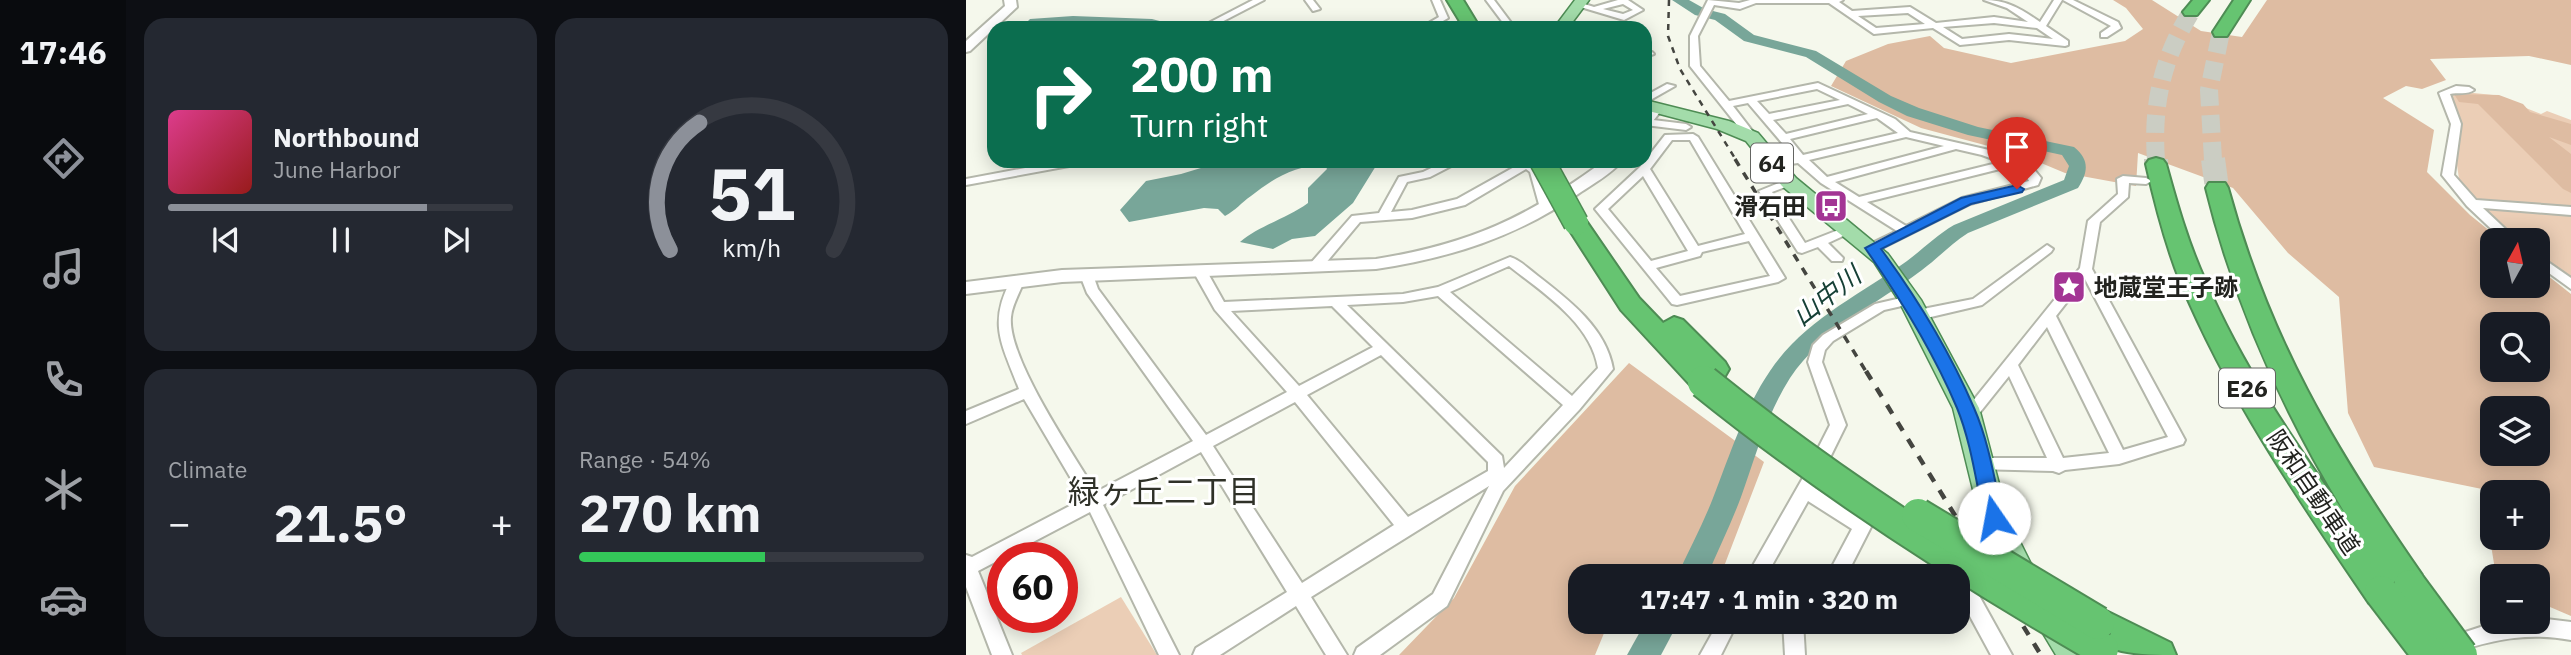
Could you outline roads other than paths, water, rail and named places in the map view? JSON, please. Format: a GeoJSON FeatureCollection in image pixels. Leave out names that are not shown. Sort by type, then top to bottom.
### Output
{"type":"FeatureCollection","features":[{"type":"Feature","properties":{"kind":"highway"},"geometry":{"type":"LineString","coordinates":[[1455,0],[1468,21]]}},
{"type":"Feature","properties":{"kind":"highway"},"geometry":{"type":"LineString","coordinates":[[1472,0],[1482,21]]}},
{"type":"Feature","properties":{"kind":"highway"},"geometry":{"type":"LineString","coordinates":[[2221,32],[2242,0]]}},
{"type":"Feature","properties":{"kind":"highway"},"geometry":{"type":"LineString","coordinates":[[1534,168],[1583,220]]}},
{"type":"Feature","properties":{"kind":"highway"},"geometry":{"type":"LineString","coordinates":[[1562,168],[1583,220],[1630,304],[1710,375],[1757,426],[1891,519],[2022,604],[2097,646],[2158,655]]}},
{"type":"Feature","properties":{"kind":"highway","name":"阪和自動車道"},"geometry":{"type":"LineString","coordinates":[[2151,172],[2177,243],[2221,343],[2312,493],[2396,589],[2461,655]]}},
{"type":"Feature","properties":{"kind":"highway","name":"阪和自動車道"},"geometry":{"type":"LineString","coordinates":[[2217,188],[2233,252],[2246,290],[2290,390],[2363,516],[2428,655]]}},
{"type":"Feature","properties":{"kind":"main road"},"geometry":{"type":"LineString","coordinates":[[1566,21],[1580,2]]}},
{"type":"Feature","properties":{"kind":"main road","name":"64"},"geometry":{"type":"LineString","coordinates":[[1652,112],[1714,122],[1752,137],[1789,183],[1877,253],[1911,303],[1968,417],[1994,518],[2011,559],[2097,646]]}},
{"type":"Feature","properties":{"kind":"street"},"geometry":{"type":"LineString","coordinates":[[996,21],[1012,7],[1010,0]]}},
{"type":"Feature","properties":{"kind":"street"},"geometry":{"type":"LineString","coordinates":[[1216,21],[1260,0]]}},
{"type":"Feature","properties":{"kind":"street"},"geometry":{"type":"LineString","coordinates":[[1309,0],[1316,9]]}},
{"type":"Feature","properties":{"kind":"street"},"geometry":{"type":"LineString","coordinates":[[1436,0],[1444,18],[1438,21]]}},
{"type":"Feature","properties":{"kind":"street"},"geometry":{"type":"LineString","coordinates":[[1490,0],[1506,21]]}},
{"type":"Feature","properties":{"kind":"street"},"geometry":{"type":"LineString","coordinates":[[1850,13],[1910,10],[1960,42],[2009,37],[2065,43],[2010,6],[1988,0]]}},
{"type":"Feature","properties":{"kind":"street"},"geometry":{"type":"LineString","coordinates":[[2043,26],[2058,0]]}},
{"type":"Feature","properties":{"kind":"street"},"geometry":{"type":"LineString","coordinates":[[2067,0],[2115,24],[2117,28],[2104,35]]}},
{"type":"Feature","properties":{"kind":"street"},"geometry":{"type":"LineString","coordinates":[[1752,137],[1695,66],[1693,48],[1697,30],[1711,4],[1740,6],[1755,1],[1836,1],[1874,31],[1994,20],[2043,26]]}},
{"type":"Feature","properties":{"kind":"street"},"geometry":{"type":"LineString","coordinates":[[1580,2],[1594,9]]}},
{"type":"Feature","properties":{"kind":"street"},"geometry":{"type":"LineString","coordinates":[[966,48],[987,29]]}},
{"type":"Feature","properties":{"kind":"street"},"geometry":{"type":"LineString","coordinates":[[1652,105],[1668,87],[1653,84]]}},
{"type":"Feature","properties":{"kind":"street"},"geometry":{"type":"LineString","coordinates":[[1714,122],[1729,108],[1750,99],[1818,86],[1846,102]]}},
{"type":"Feature","properties":{"kind":"street"},"geometry":{"type":"LineString","coordinates":[[2469,90],[2456,89],[2444,93],[2456,124],[2448,175],[2496,228]]}},
{"type":"Feature","properties":{"kind":"street"},"geometry":{"type":"LineString","coordinates":[[1750,99],[1801,159],[1825,181],[1906,231]]}},
{"type":"Feature","properties":{"kind":"street"},"geometry":{"type":"LineString","coordinates":[[1766,118],[1846,102],[1856,103],[1906,134],[1985,152],[2028,169],[2035,178],[2034,183],[1966,201],[1906,231],[1877,253]]}},
{"type":"Feature","properties":{"kind":"street"},"geometry":{"type":"LineString","coordinates":[[1652,113],[1685,127]]}},
{"type":"Feature","properties":{"kind":"street"},"geometry":{"type":"LineString","coordinates":[[1783,138],[1877,116]]}},
{"type":"Feature","properties":{"kind":"street"},"geometry":{"type":"LineString","coordinates":[[1774,165],[1906,134]]}},
{"type":"Feature","properties":{"kind":"street"},"geometry":{"type":"LineString","coordinates":[[1652,152],[1669,137],[1693,137],[1778,278],[1676,301],[1601,209],[1644,169],[1695,250]]}},
{"type":"Feature","properties":{"kind":"street"},"geometry":{"type":"LineString","coordinates":[[1857,201],[1916,172],[1954,147]]}},
{"type":"Feature","properties":{"kind":"street"},"geometry":{"type":"LineString","coordinates":[[1825,181],[2013,162]]}},
{"type":"Feature","properties":{"kind":"street"},"geometry":{"type":"LineString","coordinates":[[966,182],[1042,168]]}},
{"type":"Feature","properties":{"kind":"street"},"geometry":{"type":"LineString","coordinates":[[1384,215],[1403,179],[1426,175],[1440,168]]}},
{"type":"Feature","properties":{"kind":"street"},"geometry":{"type":"LineString","coordinates":[[1315,267],[1356,219],[1412,214],[1461,202],[1518,168]]}},
{"type":"Feature","properties":{"kind":"street"},"geometry":{"type":"LineString","coordinates":[[1533,168],[1546,208]]}},
{"type":"Feature","properties":{"kind":"street"},"geometry":{"type":"LineString","coordinates":[[966,288],[1087,275],[1376,264],[1453,251],[1523,223],[1604,168]]}},
{"type":"Feature","properties":{"kind":"street"},"geometry":{"type":"LineString","coordinates":[[1968,417],[2086,269],[2094,220],[2124,195],[2123,179],[2151,172]]}},
{"type":"Feature","properties":{"kind":"street"},"geometry":{"type":"LineString","coordinates":[[1789,183],[1765,191],[1802,249],[1850,230]]}},
{"type":"Feature","properties":{"kind":"street"},"geometry":{"type":"LineString","coordinates":[[2471,203],[2571,211]]}},
{"type":"Feature","properties":{"kind":"street"},"geometry":{"type":"LineString","coordinates":[[1695,250],[1753,236]]}},
{"type":"Feature","properties":{"kind":"street"},"geometry":{"type":"LineString","coordinates":[[1820,242],[1837,258]]}},
{"type":"Feature","properties":{"kind":"street"},"geometry":{"type":"LineString","coordinates":[[1763,564],[1838,425],[1815,362],[1818,348],[1828,338],[1880,307],[1911,303],[1978,302],[2047,249]]}},
{"type":"Feature","properties":{"kind":"street"},"geometry":{"type":"LineString","coordinates":[[1647,265],[1696,253],[1695,250]]}},
{"type":"Feature","properties":{"kind":"street"},"geometry":{"type":"LineString","coordinates":[[1203,655],[1406,527],[1496,480],[1574,406],[1606,369],[1607,358],[1586,327],[1555,296],[1510,261],[1441,290],[1403,298],[1220,307]]}},
{"type":"Feature","properties":{"kind":"street"},"geometry":{"type":"LineString","coordinates":[[2550,268],[2571,285]]}},
{"type":"Feature","properties":{"kind":"street"},"geometry":{"type":"LineString","coordinates":[[1982,464],[2059,467],[2119,458],[2177,440],[2086,269]]}},
{"type":"Feature","properties":{"kind":"street"},"geometry":{"type":"LineString","coordinates":[[1200,271],[1220,307],[1406,527]]}},
{"type":"Feature","properties":{"kind":"street"},"geometry":{"type":"LineString","coordinates":[[1087,275],[1092,290],[1204,444],[1337,655]]}},
{"type":"Feature","properties":{"kind":"street"},"geometry":{"type":"LineString","coordinates":[[1017,281],[1004,316],[1004,334],[1027,391],[1094,503],[1168,655]]}},
{"type":"Feature","properties":{"kind":"street"},"geometry":{"type":"LineString","coordinates":[[1441,290],[1574,406]]}},
{"type":"Feature","properties":{"kind":"street"},"geometry":{"type":"LineString","coordinates":[[1336,302],[1496,460],[1496,480],[1440,600],[1364,655]]}},
{"type":"Feature","properties":{"kind":"street"},"geometry":{"type":"LineString","coordinates":[[2050,317],[2119,458]]}},
{"type":"Feature","properties":{"kind":"street"},"geometry":{"type":"LineString","coordinates":[[1002,655],[967,567],[1094,503],[1382,349]]}},
{"type":"Feature","properties":{"kind":"street"},"geometry":{"type":"LineString","coordinates":[[2010,364],[2059,467]]}},
{"type":"Feature","properties":{"kind":"street"},"geometry":{"type":"LineString","coordinates":[[966,418],[1027,391]]}},
{"type":"Feature","properties":{"kind":"street"},"geometry":{"type":"LineString","coordinates":[[1805,490],[1862,527],[1842,564]]}},
{"type":"Feature","properties":{"kind":"street"},"geometry":{"type":"LineString","coordinates":[[1970,598],[2002,655]]}},
{"type":"Feature","properties":{"kind":"street"},"geometry":{"type":"LineString","coordinates":[[2428,655],[2479,634],[2517,625],[2547,626],[2571,631]]}},
{"type":"Feature","properties":{"kind":"street"},"geometry":{"type":"LineString","coordinates":[[1710,655],[1722,634]]}},
{"type":"Feature","properties":{"kind":"street"},"geometry":{"type":"LineString","coordinates":[[1794,634],[1795,655]]}},
{"type":"Feature","properties":{"kind":"water"},"geometry":{"type":"Polygon","coordinates":[[[1073,16],[1160,21],[1028,21],[1073,16]]]}},
{"type":"Feature","properties":{"kind":"water"},"geometry":{"type":"Polygon","coordinates":[[[1201,168],[1301,168],[1277,178],[1225,216],[1218,209],[1204,208],[1129,222],[1120,210],[1146,181],[1201,168]]]}},
{"type":"Feature","properties":{"kind":"water"},"geometry":{"type":"Polygon","coordinates":[[[1375,168],[1353,203],[1315,236],[1292,239],[1273,249],[1240,242],[1308,203],[1308,188],[1327,169],[1375,168]]]}},
{"type":"Feature","properties":{"kind":"waterway","name":"山中川"},"geometry":{"type":"LineString","coordinates":[[1679,0],[1700,12],[1720,17],[1749,38],[1811,54],[1885,99],[1913,112],[1974,131],[2068,151],[2076,159],[2078,166],[2071,184],[1961,229],[1946,238],[1915,265],[1843,312],[1799,351],[1779,376],[1743,450],[1727,498],[1697,564]]}},
{"type":"Feature","properties":{"kind":"waterway","name":"山中川"},"geometry":{"type":"LineString","coordinates":[[1643,655],[1656,634]]}},
{"type":"Feature","properties":{"kind":"tunnel"},"geometry":{"type":"LineString","coordinates":[[2156,160],[2156,120],[2161,83],[2173,47],[2191,12]]}},
{"type":"Feature","properties":{"kind":"tunnel"},"geometry":{"type":"LineString","coordinates":[[2213,160],[2209,90],[2221,32]]}},
{"type":"Feature","properties":{"kind":"tunnel"},"geometry":{"type":"LineString","coordinates":[[2213,159],[2217,188]]}},
{"type":"Feature","properties":{"kind":"railway"},"geometry":{"type":"LineString","coordinates":[[1669,0],[1668,36],[1680,69],[1736,160]]}},
{"type":"Feature","properties":{"kind":"railway"},"geometry":{"type":"LineString","coordinates":[[1735,159],[1867,373]]}},
{"type":"Feature","properties":{"kind":"railway"},"geometry":{"type":"LineString","coordinates":[[1866,371],[2041,655]]}},
{"type":"Feature","properties":{"kind":"place","name":"滑石田"},"geometry":{"type":"Point","coordinates":[1831,206]}},
{"type":"Feature","properties":{"kind":"place","name":"地蔵堂王子跡"},"geometry":{"type":"Point","coordinates":[2069,287]}},
{"type":"Feature","properties":{"kind":"district","name":"緑ヶ丘二丁目"},"geometry":{"type":"Point","coordinates":[1164,491]}}]}
